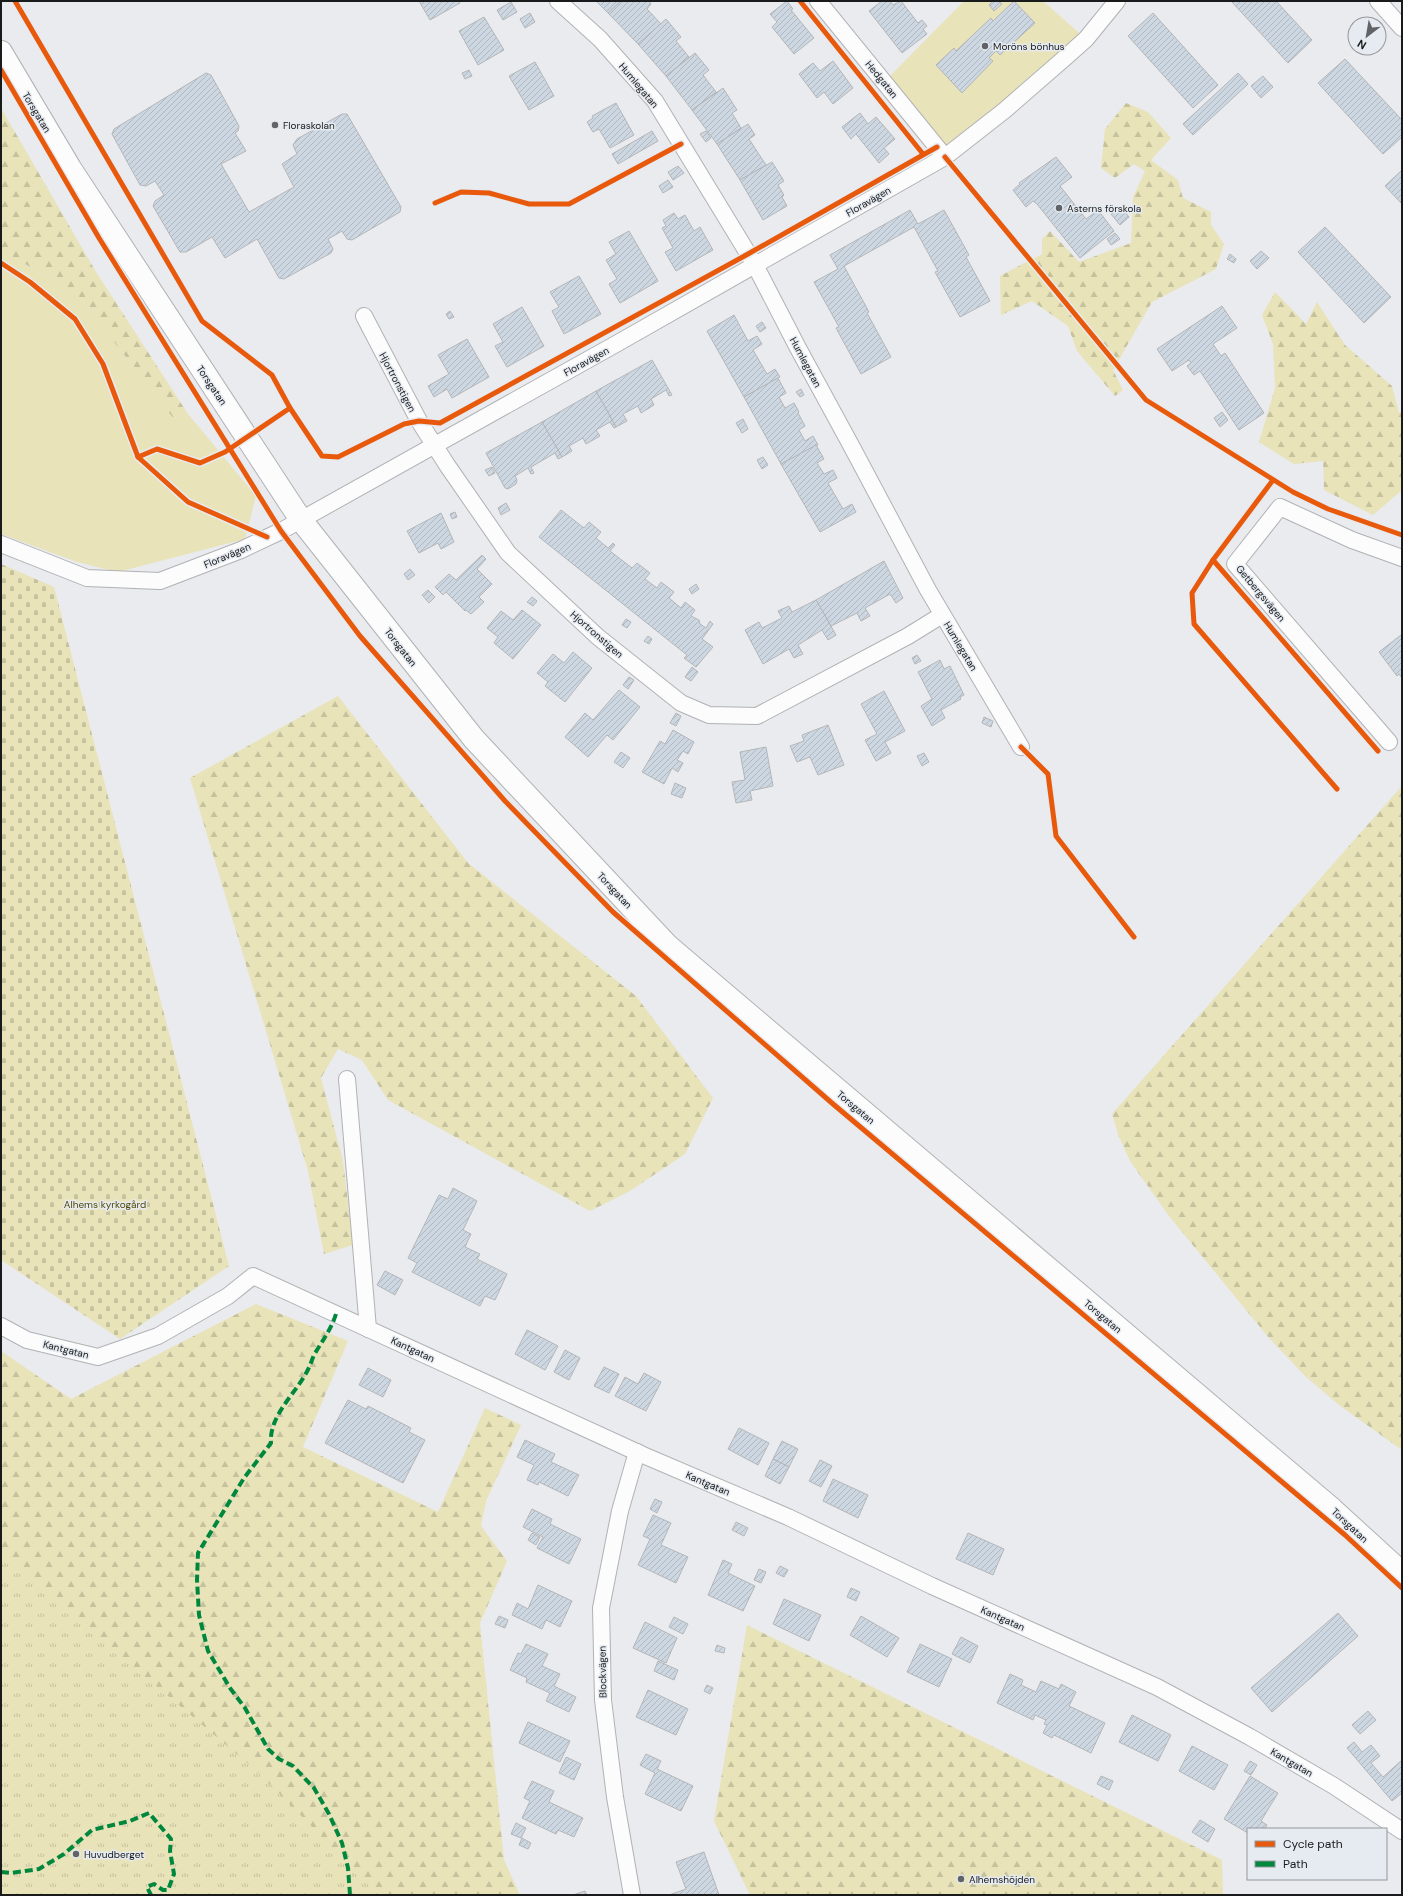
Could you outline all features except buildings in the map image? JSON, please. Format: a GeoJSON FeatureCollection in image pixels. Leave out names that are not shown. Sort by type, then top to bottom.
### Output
{"type":"FeatureCollection","features":[{"type":"Feature","properties":{"kind":"main road","name":"Torsgatan"},"geometry":{"type":"LineString","coordinates":[[1,52],[70,168],[301,520],[474,739],[668,946],[903,1147],[1332,1509],[1402,1573]]}},
{"type":"Feature","properties":{"kind":"street","name":"Humlegatan"},"geometry":{"type":"LineString","coordinates":[[558,1],[600,39],[655,101],[756,265],[798,348],[942,615],[1021,747]]}},
{"type":"Feature","properties":{"kind":"street","name":"Hedgatan"},"geometry":{"type":"LineString","coordinates":[[818,1],[945,157]]}},
{"type":"Feature","properties":{"kind":"street","name":"Floravägen"},"geometry":{"type":"LineString","coordinates":[[1,544],[87,578],[160,581],[241,550],[301,520],[756,265],[945,157],[1005,110],[1086,39],[1117,1]]}},
{"type":"Feature","properties":{"kind":"street"},"geometry":{"type":"LineString","coordinates":[[1378,1],[1402,28]]}},
{"type":"Feature","properties":{"kind":"street","name":"Hjortronstigen"},"geometry":{"type":"LineString","coordinates":[[364,316],[401,389],[447,465],[508,553],[598,637],[682,703],[709,715],[757,716],[908,636],[942,615]]}},
{"type":"Feature","properties":{"kind":"street","name":"Getbergsvägen"},"geometry":{"type":"LineString","coordinates":[[1389,742],[1235,564],[1280,507],[1352,540],[1402,558]]}},
{"type":"Feature","properties":{"kind":"street"},"geometry":{"type":"LineString","coordinates":[[347,1079],[368,1329]]}},
{"type":"Feature","properties":{"kind":"street","name":"Kantgatan"},"geometry":{"type":"LineString","coordinates":[[1,1326],[27,1340],[98,1357],[158,1336],[228,1296],[253,1276],[637,1452],[788,1517],[932,1586],[1157,1687],[1250,1737],[1315,1775],[1402,1831]]}},
{"type":"Feature","properties":{"kind":"street","name":"Blockvägen"},"geometry":{"type":"LineString","coordinates":[[632,1895],[614,1797],[603,1700],[601,1608],[620,1511],[637,1452]]}},
{"type":"Feature","properties":{"kind":"green space"},"geometry":{"type":"Polygon","coordinates":[[[964,1],[1043,1],[1086,39],[945,157],[884,82],[964,1]]]}},
{"type":"Feature","properties":{"kind":"green space"},"geometry":{"type":"Polygon","coordinates":[[[1126,103],[1148,112],[1171,138],[1151,160],[1178,180],[1183,198],[1211,212],[1211,225],[1224,244],[1216,269],[1152,302],[1113,370],[1123,390],[1115,396],[1077,351],[1068,326],[1032,301],[1001,315],[1000,276],[1042,254],[1042,239],[1050,231],[1079,262],[1131,243],[1133,197],[1145,171],[1134,164],[1115,178],[1101,168],[1105,129],[1126,103]]]}},
{"type":"Feature","properties":{"kind":"green space"},"geometry":{"type":"Polygon","coordinates":[[[1,108],[96,272],[188,414],[174,419],[77,294],[1,250],[1,108]]]}},
{"type":"Feature","properties":{"kind":"green space"},"geometry":{"type":"Polygon","coordinates":[[[1,250],[77,294],[174,419],[188,414],[256,496],[245,539],[118,572],[77,562],[1,534],[1,250]]]}},
{"type":"Feature","properties":{"kind":"green space"},"geometry":{"type":"Polygon","coordinates":[[[1275,292],[1306,324],[1317,302],[1345,345],[1392,386],[1399,413],[1402,411],[1402,490],[1373,515],[1324,490],[1323,461],[1294,464],[1259,442],[1275,388],[1273,344],[1262,315],[1275,292]]]}},
{"type":"Feature","properties":{"kind":"green space","name":"Alhems kyrkogård"},"geometry":{"type":"Polygon","coordinates":[[[1,564],[54,587],[229,1266],[120,1339],[1,1260],[1,564]]]}},
{"type":"Feature","properties":{"kind":"green space"},"geometry":{"type":"Polygon","coordinates":[[[338,696],[468,863],[636,996],[713,1098],[685,1154],[630,1191],[590,1211],[388,1100],[362,1060],[338,1049],[321,1078],[343,1161],[353,1245],[324,1254],[308,1171],[190,778],[338,696]]]}},
{"type":"Feature","properties":{"kind":"green space"},"geometry":{"type":"Polygon","coordinates":[[[1402,786],[1402,1450],[1339,1405],[1305,1376],[1269,1338],[1169,1216],[1130,1161],[1119,1137],[1112,1114],[1402,786]]]}},
{"type":"Feature","properties":{"kind":"green space"},"geometry":{"type":"Polygon","coordinates":[[[256,1304],[348,1341],[303,1447],[438,1512],[485,1408],[521,1425],[486,1501],[481,1526],[507,1561],[480,1623],[504,1860],[520,1895],[1,1895],[1,1351],[71,1399],[256,1304]]]}},
{"type":"Feature","properties":{"kind":"green space"},"geometry":{"type":"Polygon","coordinates":[[[1,1555],[258,1772],[379,1895],[1,1895],[1,1555]]]}},
{"type":"Feature","properties":{"kind":"green space"},"geometry":{"type":"Polygon","coordinates":[[[747,1625],[1222,1860],[1223,1895],[750,1895],[714,1821],[747,1625]]]}},
{"type":"Feature","properties":{"kind":"marked path"},"geometry":{"type":"LineString","coordinates":[[336,1314],[329,1330],[314,1355],[309,1368],[278,1416],[271,1433],[271,1443],[244,1478],[198,1553],[197,1580],[199,1615],[208,1651],[230,1688],[245,1708],[268,1749],[279,1759],[293,1766],[314,1788],[329,1814],[342,1843],[348,1868],[350,1895]]}},
{"type":"Feature","properties":{"kind":"marked path"},"geometry":{"type":"LineString","coordinates":[[1,1872],[11,1873],[39,1869],[64,1854],[92,1830],[130,1821],[149,1813],[171,1839],[170,1851],[174,1874],[168,1890],[163,1890],[154,1884],[147,1887],[151,1895]]}},
{"type":"Feature","properties":{"kind":"cycle path"},"geometry":{"type":"LineString","coordinates":[[15,1],[202,321],[272,375],[290,408]]}},
{"type":"Feature","properties":{"kind":"cycle path"},"geometry":{"type":"LineString","coordinates":[[800,1],[923,154]]}},
{"type":"Feature","properties":{"kind":"cycle path"},"geometry":{"type":"LineString","coordinates":[[1,70],[99,238],[281,531],[360,636],[505,801],[613,912],[833,1104],[1345,1535],[1402,1588]]}},
{"type":"Feature","properties":{"kind":"cycle path"},"geometry":{"type":"LineString","coordinates":[[435,203],[461,192],[489,193],[529,204],[569,204],[681,144]]}},
{"type":"Feature","properties":{"kind":"cycle path"},"geometry":{"type":"LineString","coordinates":[[138,457],[157,449],[200,463],[225,452],[290,408],[322,456],[338,457],[404,424],[419,421],[440,423],[748,254],[937,147]]}},
{"type":"Feature","properties":{"kind":"cycle path"},"geometry":{"type":"LineString","coordinates":[[945,157],[1146,400],[1293,492],[1328,509],[1402,535]]}},
{"type":"Feature","properties":{"kind":"cycle path"},"geometry":{"type":"LineString","coordinates":[[1,263],[30,282],[75,319],[103,364],[138,457],[188,502],[267,537]]}},
{"type":"Feature","properties":{"kind":"cycle path"},"geometry":{"type":"LineString","coordinates":[[1273,480],[1213,560],[1192,593],[1194,624],[1337,789]]}},
{"type":"Feature","properties":{"kind":"cycle path"},"geometry":{"type":"LineString","coordinates":[[1213,560],[1378,751]]}},
{"type":"Feature","properties":{"kind":"cycle path"},"geometry":{"type":"LineString","coordinates":[[1021,747],[1048,774],[1056,836],[1134,937]]}},
{"type":"Feature","properties":{"kind":"place","name":"Moröns bönhus"},"geometry":{"type":"Point","coordinates":[985,46]}},
{"type":"Feature","properties":{"kind":"place","name":"Floraskolan"},"geometry":{"type":"Point","coordinates":[275,125]}},
{"type":"Feature","properties":{"kind":"place","name":"Asterns förskola"},"geometry":{"type":"Point","coordinates":[1059,208]}},
{"type":"Feature","properties":{"kind":"place","name":"Huvudberget"},"geometry":{"type":"Point","coordinates":[76,1854]}},
{"type":"Feature","properties":{"kind":"place","name":"Alhemshöjden"},"geometry":{"type":"Point","coordinates":[961,1879]}}]}
